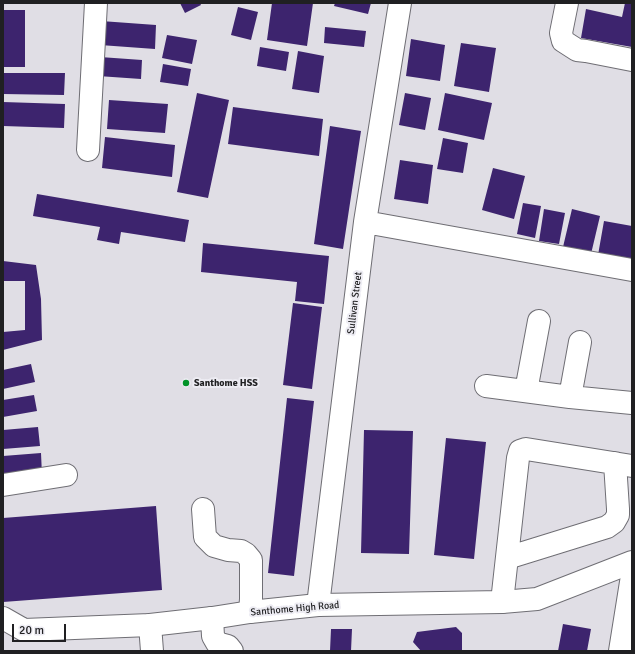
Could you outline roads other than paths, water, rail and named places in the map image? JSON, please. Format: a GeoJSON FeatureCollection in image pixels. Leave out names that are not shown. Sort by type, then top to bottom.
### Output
{"type":"FeatureCollection","features":[{"type":"Feature","properties":{"kind":"street"},"geometry":{"type":"LineString","coordinates":[[88,150],[96,3]]}},
{"type":"Feature","properties":{"kind":"street","name":"Sullivan Street"},"geometry":{"type":"LineString","coordinates":[[318,605],[365,222],[400,3]]}},
{"type":"Feature","properties":{"kind":"street"},"geometry":{"type":"LineString","coordinates":[[567,3],[561,33],[563,41],[578,50],[632,60]]}},
{"type":"Feature","properties":{"kind":"street"},"geometry":{"type":"LineString","coordinates":[[365,222],[632,270]]}},
{"type":"Feature","properties":{"kind":"street"},"geometry":{"type":"LineString","coordinates":[[526,391],[540,321]]}},
{"type":"Feature","properties":{"kind":"street"},"geometry":{"type":"LineString","coordinates":[[570,397],[580,342]]}},
{"type":"Feature","properties":{"kind":"street"},"geometry":{"type":"LineString","coordinates":[[486,386],[570,397],[632,403]]}},
{"type":"Feature","properties":{"kind":"street"},"geometry":{"type":"LineString","coordinates":[[502,602],[518,458],[520,451],[526,449],[624,465],[618,516],[614,522],[607,527],[507,558]]}},
{"type":"Feature","properties":{"kind":"street"},"geometry":{"type":"LineString","coordinates":[[3,485],[66,475]]}},
{"type":"Feature","properties":{"kind":"street"},"geometry":{"type":"LineString","coordinates":[[203,509],[205,537],[214,546],[228,550],[241,551],[251,560],[250,612]]}},
{"type":"Feature","properties":{"kind":"street","name":"Santhome High Road"},"geometry":{"type":"LineString","coordinates":[[3,618],[24,630],[150,625],[318,605],[502,602],[537,599],[632,562]]}},
{"type":"Feature","properties":{"kind":"street"},"geometry":{"type":"LineString","coordinates":[[620,651],[632,576]]}},
{"type":"Feature","properties":{"kind":"street"},"geometry":{"type":"LineString","coordinates":[[212,618],[213,636],[217,643],[228,646],[232,651]]}},
{"type":"Feature","properties":{"kind":"street"},"geometry":{"type":"LineString","coordinates":[[150,625],[152,651]]}},
{"type":"Feature","properties":{"kind":"place","name":"Santhome HSS"},"geometry":{"type":"Point","coordinates":[186,383]}}]}
